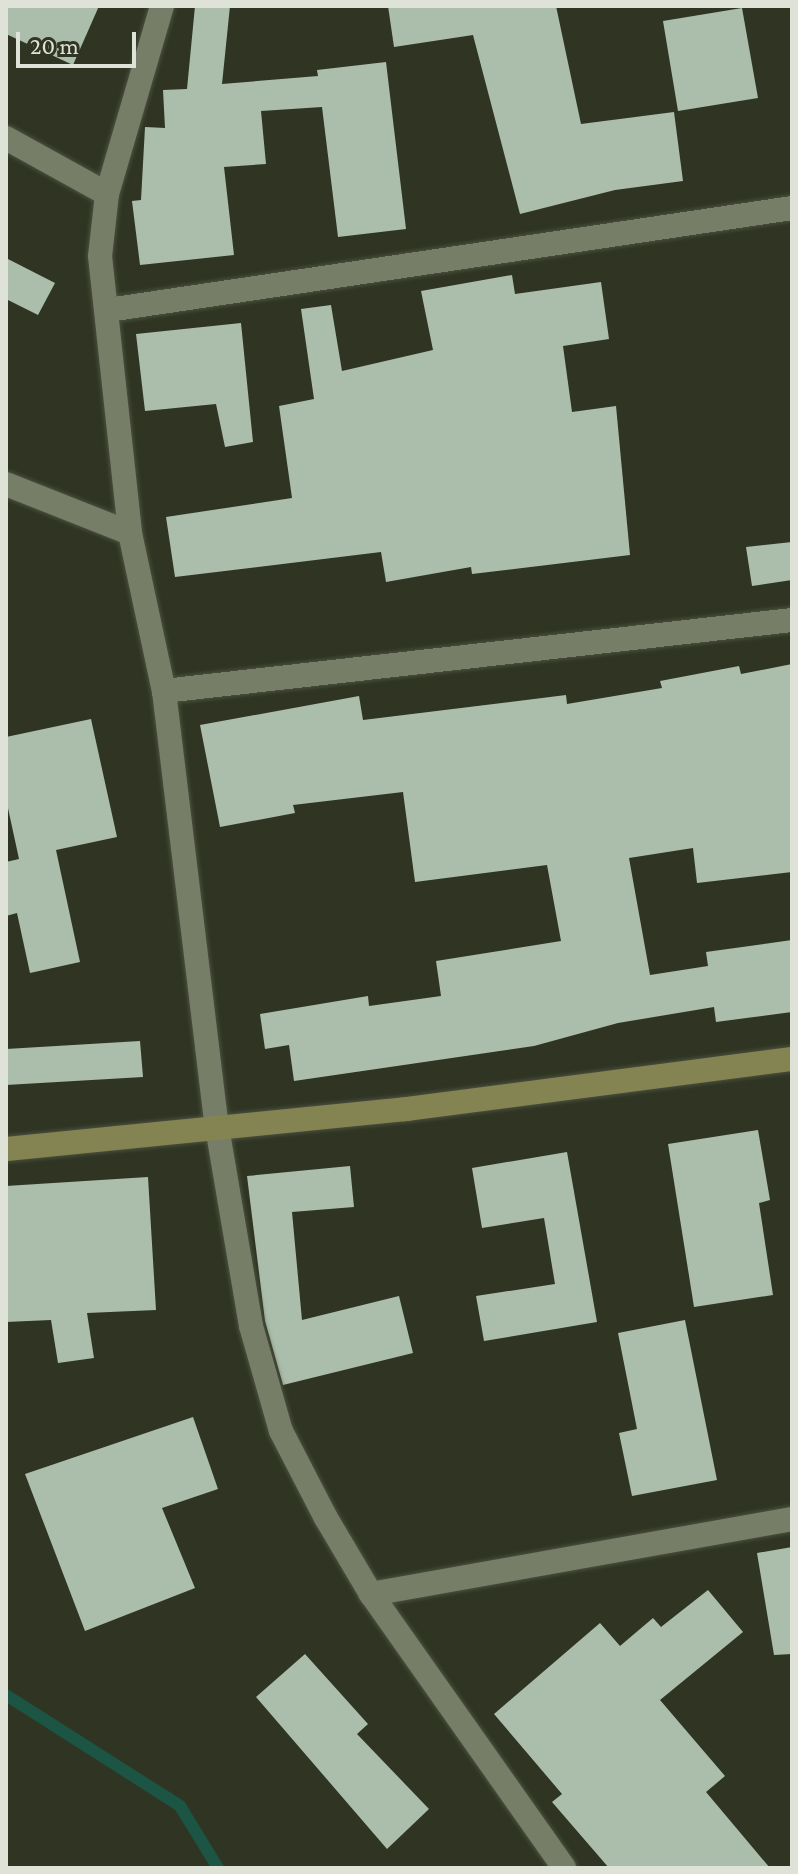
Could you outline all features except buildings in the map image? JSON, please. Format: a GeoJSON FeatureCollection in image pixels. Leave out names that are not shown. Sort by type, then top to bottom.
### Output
{"type":"FeatureCollection","features":[{"type":"Feature","properties":{"kind":"street"},"geometry":{"type":"LineString","coordinates":[[162,6],[107,194],[100,256],[130,533],[164,691],[217,1127],[251,1326],[281,1431],[371,1594],[564,1868]]}},
{"type":"Feature","properties":{"kind":"street"},"geometry":{"type":"LineString","coordinates":[[6,138],[107,194]]}},
{"type":"Feature","properties":{"kind":"street"},"geometry":{"type":"LineString","coordinates":[[108,310],[792,208]]}},
{"type":"Feature","properties":{"kind":"street"},"geometry":{"type":"LineString","coordinates":[[6,484],[130,533]]}},
{"type":"Feature","properties":{"kind":"street"},"geometry":{"type":"LineString","coordinates":[[164,691],[792,620]]}},
{"type":"Feature","properties":{"kind":"street"},"geometry":{"type":"LineString","coordinates":[[6,1149],[792,1059]]}},
{"type":"Feature","properties":{"kind":"street"},"geometry":{"type":"LineString","coordinates":[[371,1594],[792,1519]]}},
{"type":"Feature","properties":{"kind":"waterway"},"geometry":{"type":"LineString","coordinates":[[6,1695],[180,1806],[218,1868]]}}]}
